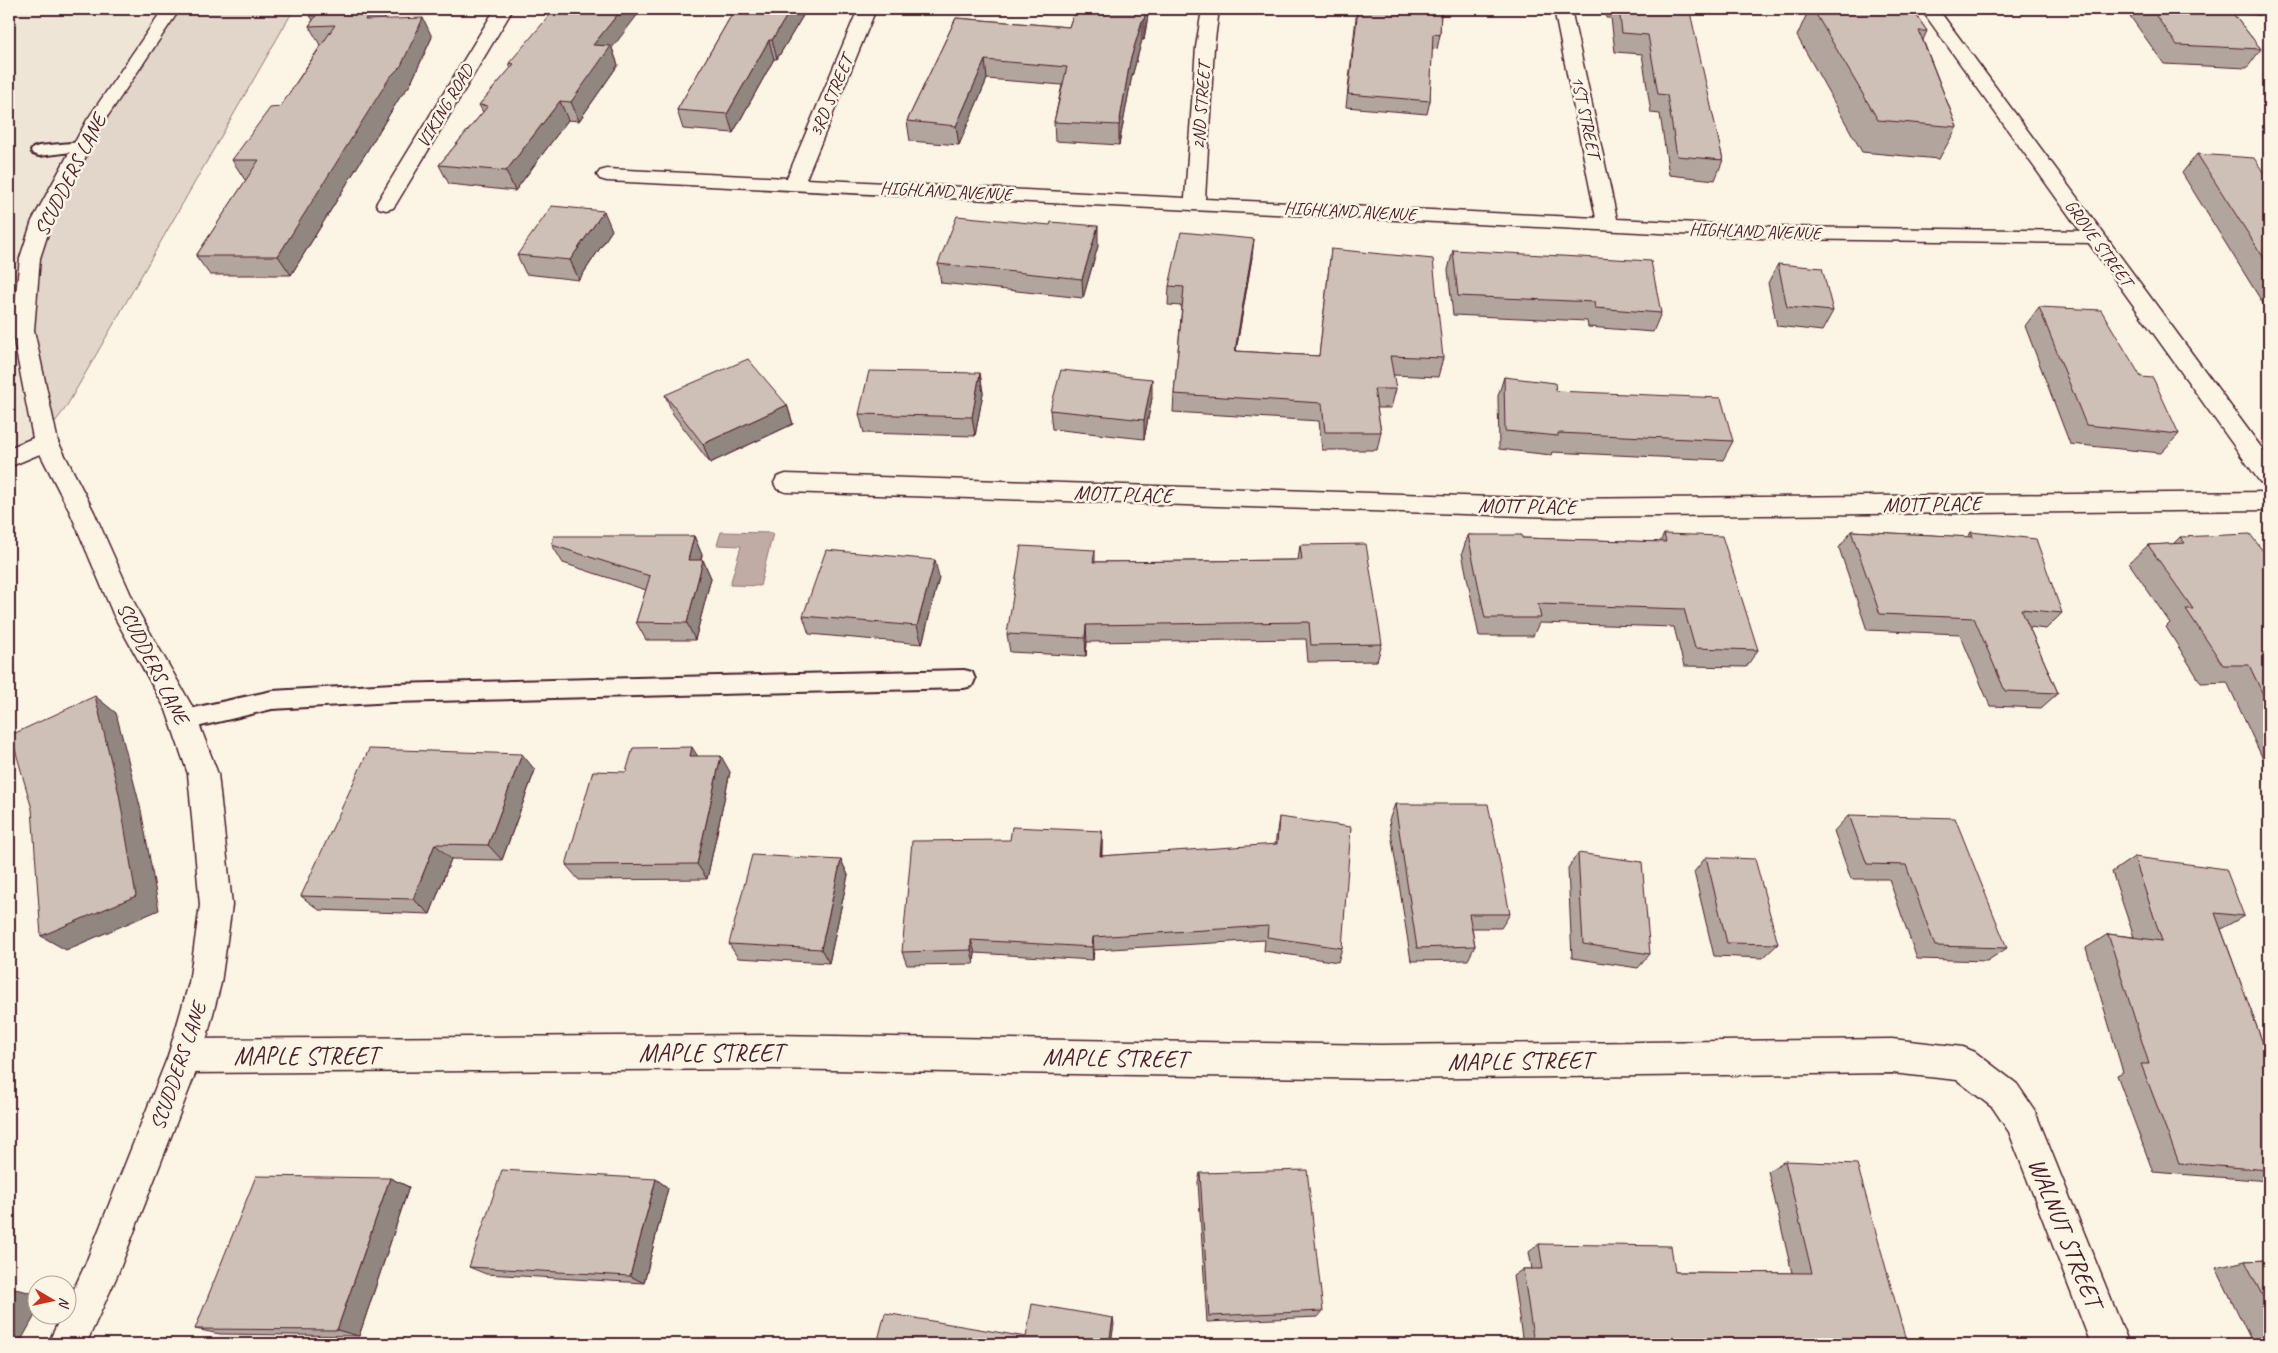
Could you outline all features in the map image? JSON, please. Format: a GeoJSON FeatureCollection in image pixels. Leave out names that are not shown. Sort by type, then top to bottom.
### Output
{"type":"FeatureCollection","features":[{"type":"Feature","properties":{"kind":"street","name":"SCUDDERS LANE"},"geometry":{"type":"LineString","coordinates":[[67,1344],[99,1276],[185,1056],[205,983],[216,905],[203,774],[179,708],[127,616],[82,512],[46,442],[23,330],[30,258],[42,221],[96,120],[171,9]]}},
{"type":"Feature","properties":{"kind":"street","name":"VIKING ROAD"},"geometry":{"type":"LineString","coordinates":[[386,204],[504,9]]}},
{"type":"Feature","properties":{"kind":"street","name":"3RD STREET"},"geometry":{"type":"LineString","coordinates":[[794,184],[867,9]]}},
{"type":"Feature","properties":{"kind":"street","name":"2ND STREET"},"geometry":{"type":"LineString","coordinates":[[1195,204],[1205,47],[1210,9]]}},
{"type":"Feature","properties":{"kind":"street","name":"1ST STREET"},"geometry":{"type":"LineString","coordinates":[[1563,9],[1608,224]]}},
{"type":"Feature","properties":{"kind":"street","name":"GROVE STREET"},"geometry":{"type":"LineString","coordinates":[[1929,9],[2269,476]]}},
{"type":"Feature","properties":{"kind":"street"},"geometry":{"type":"LineString","coordinates":[[2253,9],[2269,10]]}},
{"type":"Feature","properties":{"kind":"street","name":"HIGHLAND AVENUE"},"geometry":{"type":"LineString","coordinates":[[607,175],[1779,233],[2094,237]]}},
{"type":"Feature","properties":{"kind":"street"},"geometry":{"type":"LineString","coordinates":[[9,458],[46,442]]}},
{"type":"Feature","properties":{"kind":"street","name":"MOTT PLACE"},"geometry":{"type":"LineString","coordinates":[[786,483],[1557,508],[2269,501]]}},
{"type":"Feature","properties":{"kind":"street","name":"MAPLE STREET"},"geometry":{"type":"LineString","coordinates":[[185,1056],[773,1052],[1380,1062],[1892,1056],[1962,1064],[2005,1096],[2022,1121]]}},
{"type":"Feature","properties":{"kind":"street","name":"WALNUT STREET"},"geometry":{"type":"LineString","coordinates":[[2022,1121],[2110,1344]]}},
{"type":"Feature","properties":{"kind":"lane"},"geometry":{"type":"LineString","coordinates":[[39,151],[82,147]]}},
{"type":"Feature","properties":{"kind":"lane"},"geometry":{"type":"LineString","coordinates":[[184,720],[272,700],[393,692],[964,679]]}},
{"type":"Feature","properties":{"kind":"shaded area"},"geometry":{"type":"Polygon","coordinates":[[[9,9],[171,9],[96,120],[46,442],[9,458],[9,9]]]}},
{"type":"Feature","properties":{"kind":"shaded area"},"geometry":{"type":"Polygon","coordinates":[[[171,9],[294,9],[65,409],[44,436],[23,330],[30,258],[96,120],[171,9]]]}},
{"type":"Feature","properties":{"kind":"shaded area"},"geometry":{"type":"Polygon","coordinates":[[[721,532],[773,533],[760,586],[730,585],[741,546],[717,545],[721,532]]]}},
{"type":"Feature","properties":{"kind":"building"},"geometry":{"type":"Polygon","coordinates":[[[314,9],[370,9],[365,20],[423,18],[401,66],[390,77],[278,256],[196,256],[259,160],[232,160],[270,108],[280,107],[335,25],[309,26],[316,16],[310,16],[314,9]]]}},
{"type":"Feature","properties":{"kind":"building"},"geometry":{"type":"Polygon","coordinates":[[[555,9],[622,9],[593,45],[611,46],[571,102],[560,101],[506,171],[439,165],[488,106],[479,105],[514,64],[509,63],[555,9]]]}},
{"type":"Feature","properties":{"kind":"building"},"geometry":{"type":"Polygon","coordinates":[[[735,9],[791,9],[772,40],[769,40],[727,114],[677,110],[735,9]]]}},
{"type":"Feature","properties":{"kind":"building"},"geometry":{"type":"Polygon","coordinates":[[[1075,9],[1146,9],[1144,21],[1142,21],[1130,61],[1119,125],[1054,122],[1067,67],[985,60],[956,126],[907,121],[956,18],[1069,27],[1075,9]]]}},
{"type":"Feature","properties":{"kind":"building"},"geometry":{"type":"Polygon","coordinates":[[[1358,9],[1441,9],[1440,35],[1433,34],[1430,101],[1348,94],[1358,9]]]}},
{"type":"Feature","properties":{"kind":"building"},"geometry":{"type":"Polygon","coordinates":[[[1619,9],[1688,9],[1723,160],[1677,156],[1667,95],[1658,94],[1648,35],[1622,33],[1619,9]]]}},
{"type":"Feature","properties":{"kind":"building"},"geometry":{"type":"Polygon","coordinates":[[[1813,9],[1912,9],[1927,31],[1919,31],[1957,127],[1878,120],[1813,9]]]}},
{"type":"Feature","properties":{"kind":"building"},"geometry":{"type":"Polygon","coordinates":[[[2151,9],[2229,9],[2261,49],[2177,45],[2151,9]]]}},
{"type":"Feature","properties":{"kind":"building"},"geometry":{"type":"Polygon","coordinates":[[[2197,154],[2254,158],[2269,181],[2269,266],[2197,154]]]}},
{"type":"Feature","properties":{"kind":"building"},"geometry":{"type":"Polygon","coordinates":[[[552,206],[604,211],[570,260],[517,255],[552,206]]]}},
{"type":"Feature","properties":{"kind":"building"},"geometry":{"type":"Polygon","coordinates":[[[957,216],[1050,225],[1051,222],[1098,226],[1082,279],[938,264],[957,216]]]}},
{"type":"Feature","properties":{"kind":"building"},"geometry":{"type":"Polygon","coordinates":[[[1181,232],[1254,239],[1235,351],[1319,356],[1331,249],[1433,259],[1443,358],[1390,356],[1396,389],[1374,389],[1381,432],[1325,432],[1322,403],[1174,394],[1184,287],[1169,286],[1181,232]]]}},
{"type":"Feature","properties":{"kind":"building"},"geometry":{"type":"Polygon","coordinates":[[[1453,250],[1651,261],[1661,313],[1595,308],[1594,302],[1458,296],[1453,250]]]}},
{"type":"Feature","properties":{"kind":"building"},"geometry":{"type":"Polygon","coordinates":[[[1778,264],[1822,268],[1833,311],[1787,307],[1778,264]]]}},
{"type":"Feature","properties":{"kind":"building"},"geometry":{"type":"Polygon","coordinates":[[[2039,307],[2101,310],[2141,377],[2153,378],[2179,434],[2086,425],[2039,307]]]}},
{"type":"Feature","properties":{"kind":"building"},"geometry":{"type":"Polygon","coordinates":[[[748,359],[787,405],[703,444],[665,395],[748,359]]]}},
{"type":"Feature","properties":{"kind":"building"},"geometry":{"type":"Polygon","coordinates":[[[1061,370],[1152,379],[1144,420],[1050,410],[1061,370]]]}},
{"type":"Feature","properties":{"kind":"building"},"geometry":{"type":"Polygon","coordinates":[[[869,371],[980,373],[972,417],[859,414],[869,371]]]}},
{"type":"Feature","properties":{"kind":"building"},"geometry":{"type":"Polygon","coordinates":[[[1504,377],[1555,383],[1556,391],[1721,398],[1733,441],[1558,433],[1558,436],[1505,431],[1504,377]]]}},
{"type":"Feature","properties":{"kind":"building"},"geometry":{"type":"Polygon","coordinates":[[[1851,531],[1973,537],[1971,532],[2036,539],[2062,613],[2021,609],[2058,693],[2005,691],[1974,618],[1880,614],[1851,531]]]}},
{"type":"Feature","properties":{"kind":"building"},"geometry":{"type":"Polygon","coordinates":[[[1664,534],[1722,536],[1758,650],[1695,648],[1684,609],[1538,604],[1541,618],[1485,618],[1468,535],[1522,535],[1522,538],[1666,542],[1664,534]]]}},
{"type":"Feature","properties":{"kind":"building"},"geometry":{"type":"Polygon","coordinates":[[[2250,534],[2269,559],[2269,707],[2249,665],[2223,665],[2186,609],[2193,609],[2148,545],[2185,543],[2180,537],[2250,534]]]}},
{"type":"Feature","properties":{"kind":"building"},"geometry":{"type":"Polygon","coordinates":[[[554,536],[694,536],[688,560],[703,560],[687,623],[636,622],[650,576],[552,545],[554,536]]]}},
{"type":"Feature","properties":{"kind":"building"},"geometry":{"type":"Polygon","coordinates":[[[1366,544],[1382,644],[1311,645],[1309,622],[1086,625],[1085,638],[1007,634],[1021,546],[1095,550],[1093,562],[1302,560],[1300,545],[1366,544]]]}},
{"type":"Feature","properties":{"kind":"building"},"geometry":{"type":"Polygon","coordinates":[[[826,550],[935,560],[917,626],[803,616],[826,550]]]}},
{"type":"Feature","properties":{"kind":"building"},"geometry":{"type":"Polygon","coordinates":[[[95,696],[119,794],[136,896],[41,936],[32,809],[11,735],[95,696]]]}},
{"type":"Feature","properties":{"kind":"building"},"geometry":{"type":"Polygon","coordinates":[[[692,747],[690,756],[721,756],[697,864],[566,865],[593,771],[626,772],[633,748],[692,747]]]}},
{"type":"Feature","properties":{"kind":"building"},"geometry":{"type":"Polygon","coordinates":[[[369,749],[522,754],[488,845],[435,844],[413,899],[301,896],[369,749]]]}},
{"type":"Feature","properties":{"kind":"building"},"geometry":{"type":"Polygon","coordinates":[[[1395,804],[1488,804],[1510,914],[1469,914],[1475,946],[1417,948],[1395,804]]]}},
{"type":"Feature","properties":{"kind":"building"},"geometry":{"type":"Polygon","coordinates":[[[1849,815],[1955,818],[2007,948],[1935,946],[1906,865],[1867,864],[1849,815]]]}},
{"type":"Feature","properties":{"kind":"building"},"geometry":{"type":"Polygon","coordinates":[[[1279,817],[1351,827],[1342,948],[1267,937],[1268,926],[1093,937],[1092,947],[971,940],[971,950],[902,952],[912,841],[1010,840],[1012,827],[1102,831],[1100,856],[1277,844],[1279,817]]]}},
{"type":"Feature","properties":{"kind":"building"},"geometry":{"type":"Polygon","coordinates":[[[1578,853],[1642,862],[1650,954],[1583,944],[1578,853]]]}},
{"type":"Feature","properties":{"kind":"building"},"geometry":{"type":"Polygon","coordinates":[[[752,855],[841,860],[821,949],[729,944],[752,855]]]}},
{"type":"Feature","properties":{"kind":"building"},"geometry":{"type":"Polygon","coordinates":[[[1706,857],[1755,859],[1778,944],[1727,943],[1706,857]]]}},
{"type":"Feature","properties":{"kind":"building"},"geometry":{"type":"Polygon","coordinates":[[[2134,857],[2226,869],[2244,916],[2215,913],[2269,1060],[2269,1170],[2179,1163],[2141,1064],[2149,1064],[2108,934],[2162,941],[2134,857]]]}},
{"type":"Feature","properties":{"kind":"building"},"geometry":{"type":"Polygon","coordinates":[[[1785,1161],[1857,1164],[1907,1344],[1751,1339],[1752,1344],[1534,1344],[1523,1269],[1543,1269],[1539,1244],[1671,1246],[1675,1272],[1812,1273],[1785,1161]]]}},
{"type":"Feature","properties":{"kind":"building"},"geometry":{"type":"Polygon","coordinates":[[[502,1170],[656,1179],[630,1276],[469,1267],[502,1170]]]}},
{"type":"Feature","properties":{"kind":"building"},"geometry":{"type":"Polygon","coordinates":[[[1307,1170],[1323,1311],[1209,1316],[1200,1173],[1307,1170]]]}},
{"type":"Feature","properties":{"kind":"building"},"geometry":{"type":"Polygon","coordinates":[[[256,1176],[390,1178],[337,1330],[195,1329],[256,1176]]]}},
{"type":"Feature","properties":{"kind":"building"},"geometry":{"type":"Polygon","coordinates":[[[2269,1260],[2269,1309],[2245,1261],[2269,1260]]]}},
{"type":"Feature","properties":{"kind":"building"},"geometry":{"type":"Polygon","coordinates":[[[9,1288],[15,1289],[9,1301],[9,1288]]]}},
{"type":"Feature","properties":{"kind":"building"},"geometry":{"type":"Polygon","coordinates":[[[1032,1304],[1113,1318],[1109,1344],[877,1344],[885,1313],[1026,1337],[1032,1304]]]}}]}
